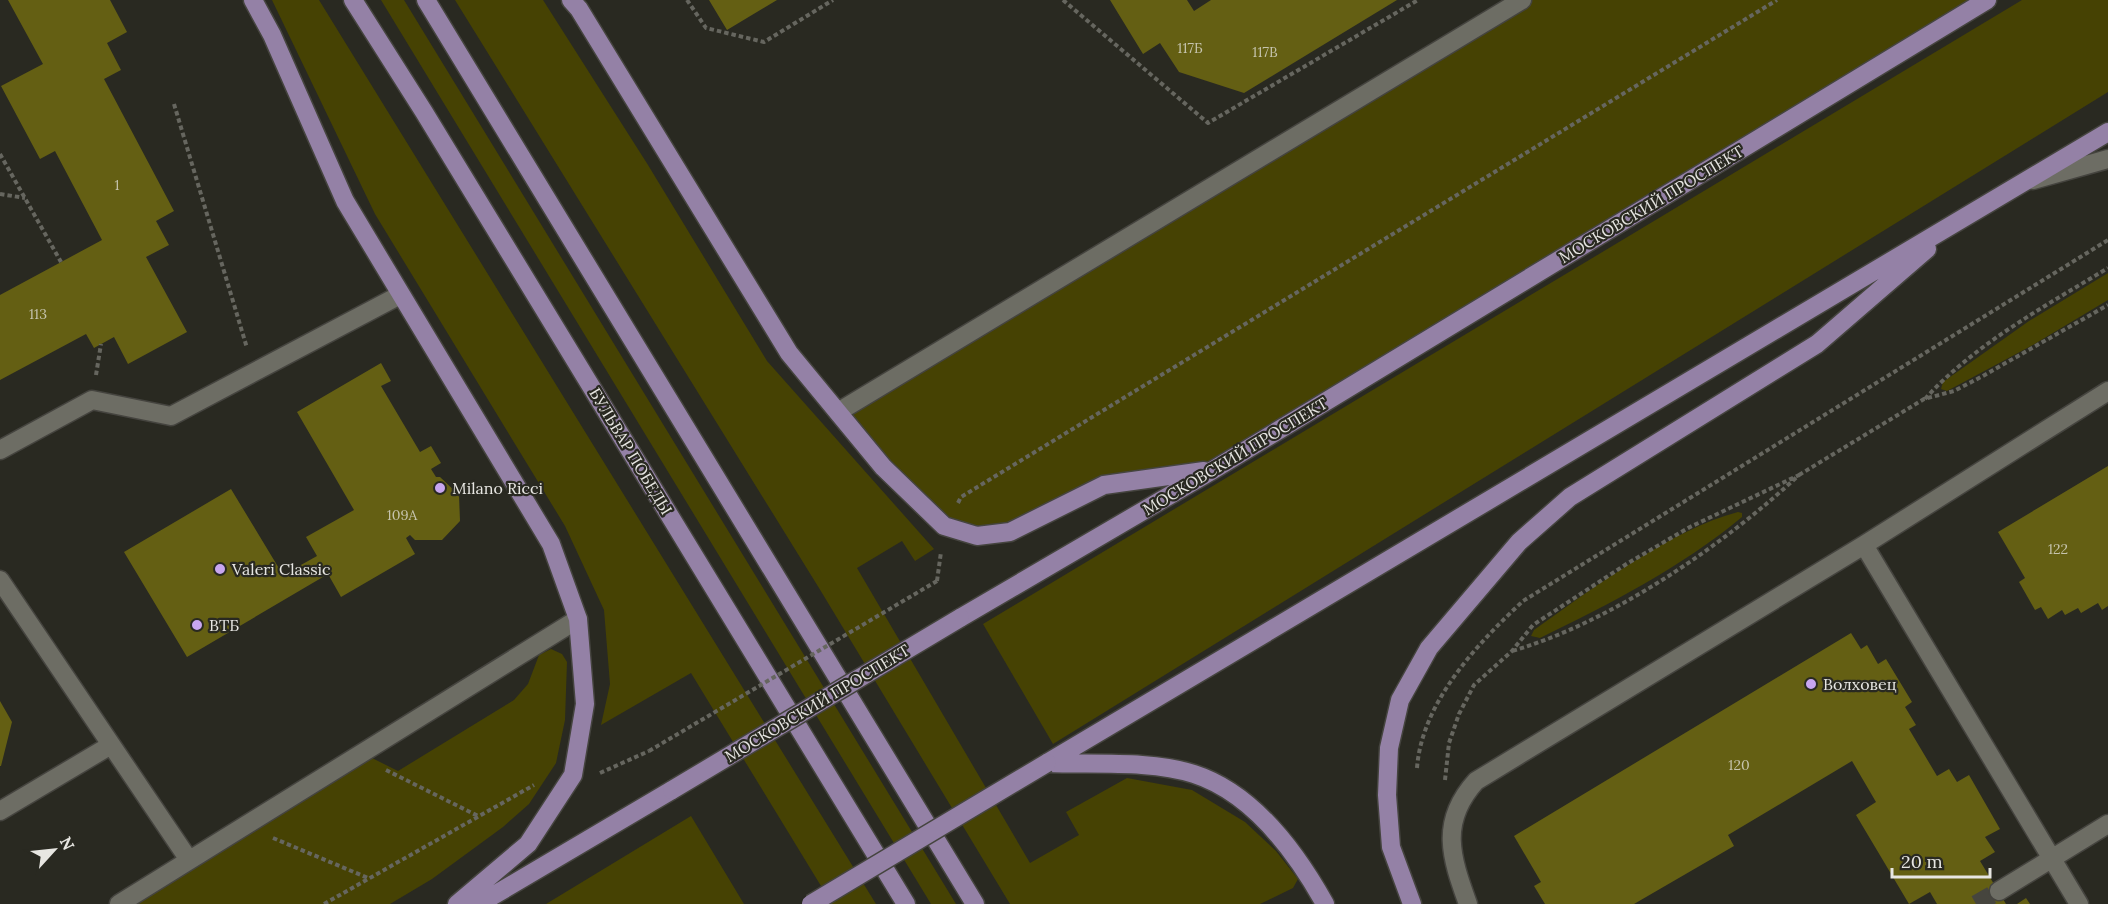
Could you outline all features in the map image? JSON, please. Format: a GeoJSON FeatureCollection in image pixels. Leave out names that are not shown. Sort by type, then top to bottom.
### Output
{"type":"FeatureCollection","features":[{"type":"Feature","properties":{"kind":"main road"},"geometry":{"type":"LineString","coordinates":[[253,0],[272,35],[345,201],[551,544],[579,619],[585,704],[573,775],[528,844],[457,904]]}},
{"type":"Feature","properties":{"kind":"main road","name":"БУЛЬВАР ПОБЕДЫ"},"geometry":{"type":"LineString","coordinates":[[353,0],[424,112],[906,904]]}},
{"type":"Feature","properties":{"kind":"main road"},"geometry":{"type":"LineString","coordinates":[[426,0],[975,904]]}},
{"type":"Feature","properties":{"kind":"main road"},"geometry":{"type":"LineString","coordinates":[[571,0],[579,9],[789,353],[883,467],[944,526],[977,536],[1010,532],[1104,485],[1213,470]]}},
{"type":"Feature","properties":{"kind":"main road","name":"МОСКОВСКИЙ ПРОСПЕКТ"},"geometry":{"type":"LineString","coordinates":[[479,904],[1213,470],[1987,0]]}},
{"type":"Feature","properties":{"kind":"main road"},"geometry":{"type":"LineString","coordinates":[[811,904],[2108,132]]}},
{"type":"Feature","properties":{"kind":"main road"},"geometry":{"type":"LineString","coordinates":[[1412,904],[1391,847],[1387,795],[1389,748],[1400,700],[1430,648],[1471,595],[1519,542],[1570,497],[1817,344],[1965,217]]}},
{"type":"Feature","properties":{"kind":"main road"},"geometry":{"type":"LineString","coordinates":[[1047,763],[1150,767],[1193,773],[1227,788],[1269,825],[1307,872],[1325,904]]}},
{"type":"Feature","properties":{"kind":"street"},"geometry":{"type":"LineString","coordinates":[[838,411],[1513,2]]}},
{"type":"Feature","properties":{"kind":"street"},"geometry":{"type":"LineString","coordinates":[[2026,182],[2108,159]]}},
{"type":"Feature","properties":{"kind":"street"},"geometry":{"type":"LineString","coordinates":[[0,450],[92,400],[171,416],[400,295]]}},
{"type":"Feature","properties":{"kind":"street"},"geometry":{"type":"LineString","coordinates":[[1468,904],[1450,839],[1453,818],[1467,791],[1476,781],[1864,545],[2108,391]]}},
{"type":"Feature","properties":{"kind":"street"},"geometry":{"type":"LineString","coordinates":[[1864,545],[2079,904]]}},
{"type":"Feature","properties":{"kind":"street"},"geometry":{"type":"LineString","coordinates":[[0,580],[189,861]]}},
{"type":"Feature","properties":{"kind":"street"},"geometry":{"type":"LineString","coordinates":[[119,904],[579,619]]}},
{"type":"Feature","properties":{"kind":"street"},"geometry":{"type":"LineString","coordinates":[[0,811],[111,745]]}},
{"type":"Feature","properties":{"kind":"street"},"geometry":{"type":"LineString","coordinates":[[1999,891],[2108,824]]}},
{"type":"Feature","properties":{"kind":"path"},"geometry":{"type":"LineString","coordinates":[[687,0],[705,28],[764,42],[833,0]]}},
{"type":"Feature","properties":{"kind":"path"},"geometry":{"type":"LineString","coordinates":[[1063,0],[1208,123],[1418,0]]}},
{"type":"Feature","properties":{"kind":"path"},"geometry":{"type":"LineString","coordinates":[[324,904],[536,784],[573,775],[600,773],[649,751],[937,581],[944,526],[961,497],[1777,0]]}},
{"type":"Feature","properties":{"kind":"path"},"geometry":{"type":"LineString","coordinates":[[174,104],[254,371]]}},
{"type":"Feature","properties":{"kind":"path"},"geometry":{"type":"LineString","coordinates":[[0,154],[61,262]]}},
{"type":"Feature","properties":{"kind":"path"},"geometry":{"type":"LineString","coordinates":[[0,194],[25,198]]}},
{"type":"Feature","properties":{"kind":"path"},"geometry":{"type":"LineString","coordinates":[[1416,769],[1428,725],[1456,673],[1482,639],[1523,601],[2108,240]]}},
{"type":"Feature","properties":{"kind":"path"},"geometry":{"type":"LineString","coordinates":[[1924,399],[1943,378],[2019,323],[2108,268]]}},
{"type":"Feature","properties":{"kind":"path"},"geometry":{"type":"LineString","coordinates":[[1453,818],[1447,801],[1444,773],[1449,742],[1459,714],[1474,685],[1512,651],[1533,625],[1628,563],[1690,527],[1799,475],[1924,399],[1954,391],[1972,382],[2108,305]]}},
{"type":"Feature","properties":{"kind":"path"},"geometry":{"type":"LineString","coordinates":[[92,400],[101,344]]}},
{"type":"Feature","properties":{"kind":"path"},"geometry":{"type":"LineString","coordinates":[[1512,651],[1545,642],[1641,591],[1722,541],[1758,513],[1799,475]]}},
{"type":"Feature","properties":{"kind":"path"},"geometry":{"type":"LineString","coordinates":[[358,756],[479,816]]}},
{"type":"Feature","properties":{"kind":"path"},"geometry":{"type":"LineString","coordinates":[[245,826],[369,879]]}},
{"type":"Feature","properties":{"kind":"shaded area"},"geometry":{"type":"Polygon","coordinates":[[[272,0],[319,0],[876,904],[832,904],[691,673],[601,725],[610,684],[604,610],[565,526],[375,214],[272,0]]]}},
{"type":"Feature","properties":{"kind":"shaded area"},"geometry":{"type":"Polygon","coordinates":[[[381,0],[404,0],[956,904],[931,904],[381,0]]]}},
{"type":"Feature","properties":{"kind":"shaded area"},"geometry":{"type":"Polygon","coordinates":[[[455,0],[543,0],[648,165],[767,361],[934,549],[915,561],[902,541],[857,568],[1030,863],[1079,835],[1066,812],[1127,778],[1192,790],[1245,822],[1276,851],[1298,879],[1293,888],[1260,904],[1010,904],[819,588],[455,0]]]}},
{"type":"Feature","properties":{"kind":"shaded area"},"geometry":{"type":"Polygon","coordinates":[[[1522,0],[1987,0],[1213,470],[1104,485],[1010,532],[944,526],[838,412],[1522,0]]]}},
{"type":"Feature","properties":{"kind":"shaded area"},"geometry":{"type":"Polygon","coordinates":[[[2022,0],[2108,0],[2108,92],[1053,744],[983,624],[2022,0]]]}},
{"type":"Feature","properties":{"kind":"shaded area"},"geometry":{"type":"Polygon","coordinates":[[[2108,273],[2108,300],[2031,346],[1947,391],[1941,389],[1943,382],[2029,321],[2108,273]]]}},
{"type":"Feature","properties":{"kind":"shaded area"},"geometry":{"type":"Polygon","coordinates":[[[1738,512],[1742,513],[1742,517],[1670,568],[1593,612],[1540,638],[1531,636],[1534,630],[1632,562],[1686,532],[1738,512]]]}},
{"type":"Feature","properties":{"kind":"shaded area"},"geometry":{"type":"Polygon","coordinates":[[[551,649],[562,654],[567,662],[565,720],[556,763],[529,804],[503,827],[432,879],[390,904],[136,904],[372,758],[398,771],[514,700],[528,684],[539,655],[551,649]]]}},
{"type":"Feature","properties":{"kind":"shaded area"},"geometry":{"type":"Polygon","coordinates":[[[691,816],[744,904],[546,904],[691,816]]]}},
{"type":"Feature","properties":{"kind":"building"},"geometry":{"type":"Polygon","coordinates":[[[8,0],[110,0],[127,32],[107,43],[121,70],[104,79],[174,211],[156,221],[169,245],[146,257],[187,332],[128,364],[114,337],[94,348],[86,334],[0,380],[0,295],[102,240],[55,151],[40,159],[1,86],[43,64],[8,0]]]}},
{"type":"Feature","properties":{"kind":"building"},"geometry":{"type":"Polygon","coordinates":[[[709,0],[777,0],[727,30],[709,0]]]}},
{"type":"Feature","properties":{"kind":"building"},"geometry":{"type":"Polygon","coordinates":[[[1110,0],[1187,0],[1194,11],[1211,0],[1397,0],[1244,93],[1179,72],[1160,43],[1143,54],[1110,0]]]}},
{"type":"Feature","properties":{"kind":"building"},"geometry":{"type":"Polygon","coordinates":[[[381,363],[391,381],[381,386],[420,452],[431,446],[441,463],[431,469],[436,477],[440,477],[459,495],[460,521],[442,540],[415,540],[410,535],[406,538],[415,554],[341,597],[328,574],[187,657],[124,552],[231,489],[283,575],[317,556],[306,537],[354,510],[297,412],[381,363]]]}},
{"type":"Feature","properties":{"kind":"building"},"geometry":{"type":"Polygon","coordinates":[[[2108,466],[2108,606],[2102,610],[2098,603],[2081,613],[2078,608],[2065,615],[2062,610],[2048,619],[2041,607],[2035,610],[2019,582],[2025,578],[1998,532],[2108,466]]]}},
{"type":"Feature","properties":{"kind":"building"},"geometry":{"type":"Polygon","coordinates":[[[1851,633],[1861,649],[1867,645],[1878,664],[1886,659],[1912,702],[1905,707],[1916,725],[1909,729],[1937,776],[1949,769],[1957,782],[1969,775],[2000,829],[1985,837],[1995,852],[1980,861],[2006,904],[1937,904],[1930,892],[1909,904],[1856,815],[1876,802],[1852,761],[1728,835],[1734,846],[1634,904],[1545,904],[1534,886],[1541,882],[1514,836],[1851,633]]]}},
{"type":"Feature","properties":{"kind":"building"},"geometry":{"type":"Polygon","coordinates":[[[0,701],[12,722],[1,766],[0,766],[0,701]]]}},
{"type":"Feature","properties":{"kind":"building"},"geometry":{"type":"Polygon","coordinates":[[[2026,898],[2030,904],[2017,904],[2026,898]]]}},
{"type":"Feature","properties":{"kind":"tunnel"},"geometry":{"type":"LineString","coordinates":[[1976,904],[1999,891]]}},
{"type":"Feature","properties":{"kind":"place","name":"Milano Ricci"},"geometry":{"type":"Point","coordinates":[440,488]}},
{"type":"Feature","properties":{"kind":"place","name":"Valeri Classic"},"geometry":{"type":"Point","coordinates":[220,569]}},
{"type":"Feature","properties":{"kind":"place","name":"ВТБ"},"geometry":{"type":"Point","coordinates":[197,625]}},
{"type":"Feature","properties":{"kind":"place","name":"Волховец"},"geometry":{"type":"Point","coordinates":[1811,684]}}]}
